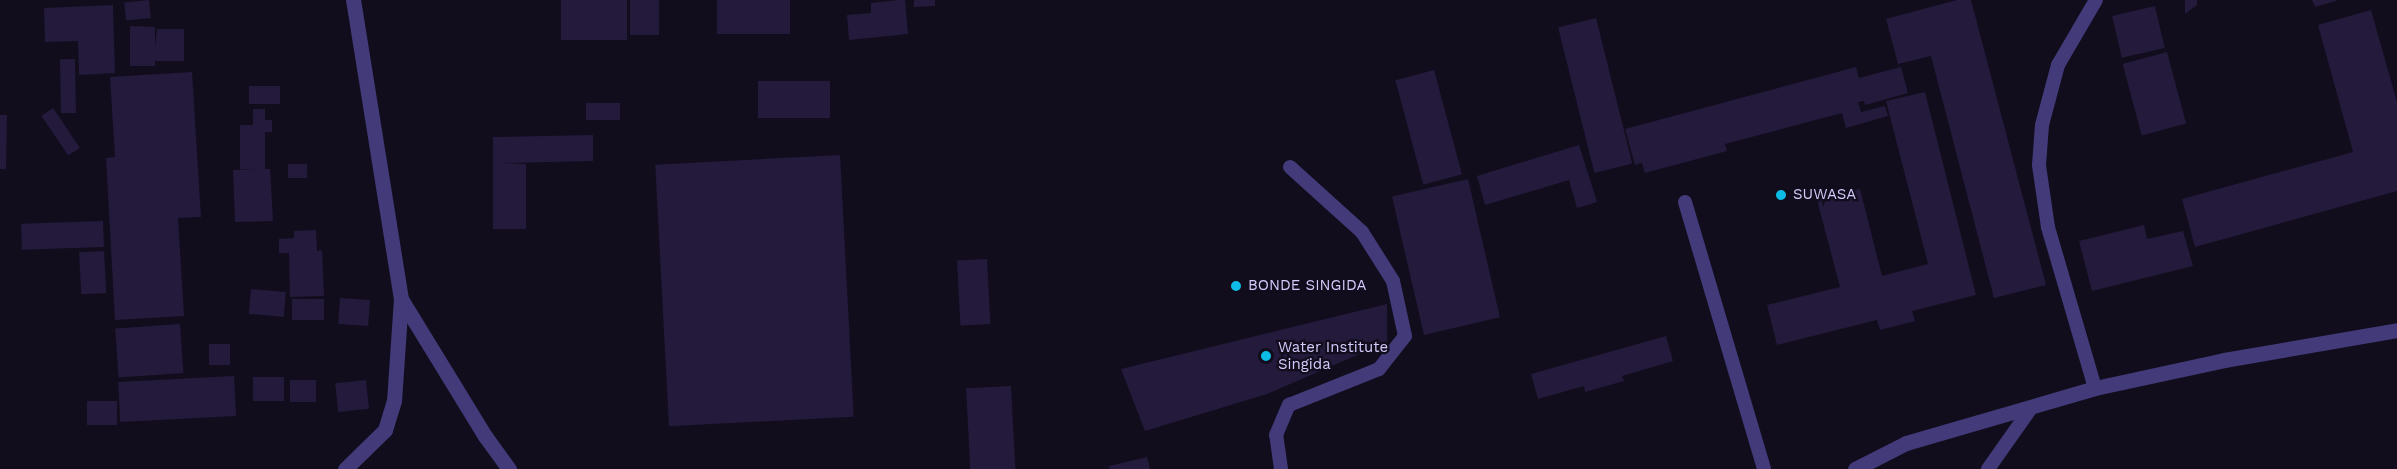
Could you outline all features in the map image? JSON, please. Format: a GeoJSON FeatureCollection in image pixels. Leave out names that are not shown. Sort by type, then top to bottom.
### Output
{"type":"FeatureCollection","features":[{"type":"Feature","properties":{"kind":"street"},"geometry":{"type":"LineString","coordinates":[[345,469],[385,430],[394,401],[401,299],[353,0]]}},
{"type":"Feature","properties":{"kind":"street"},"geometry":{"type":"LineString","coordinates":[[401,299],[484,436],[509,469]]}},
{"type":"Feature","properties":{"kind":"street"},"geometry":{"type":"LineString","coordinates":[[1855,469],[1906,443],[2095,388],[2224,360],[2397,330]]}},
{"type":"Feature","properties":{"kind":"lane"},"geometry":{"type":"LineString","coordinates":[[2095,388],[2048,227],[2039,165],[2042,125],[2058,65],[2096,0]]}},
{"type":"Feature","properties":{"kind":"lane"},"geometry":{"type":"LineString","coordinates":[[1281,469],[1276,435],[1289,405],[1379,369],[1405,336],[1393,281],[1362,232],[1290,167]]}},
{"type":"Feature","properties":{"kind":"lane"},"geometry":{"type":"LineString","coordinates":[[1685,202],[1764,469]]}},
{"type":"Feature","properties":{"kind":"lane"},"geometry":{"type":"LineString","coordinates":[[1988,469],[2031,408]]}},
{"type":"Feature","properties":{"kind":"building"},"geometry":{"type":"Polygon","coordinates":[[[149,0],[151,18],[126,21],[124,3],[149,0]]]}},
{"type":"Feature","properties":{"kind":"building"},"geometry":{"type":"Polygon","coordinates":[[[561,0],[627,0],[627,40],[561,40],[561,0]]]}},
{"type":"Feature","properties":{"kind":"building"},"geometry":{"type":"Polygon","coordinates":[[[630,0],[659,0],[659,35],[630,35],[630,0]]]}},
{"type":"Feature","properties":{"kind":"building"},"geometry":{"type":"Polygon","coordinates":[[[717,0],[790,0],[790,34],[717,34],[717,0]]]}},
{"type":"Feature","properties":{"kind":"building"},"geometry":{"type":"Polygon","coordinates":[[[905,0],[908,34],[849,40],[847,15],[871,13],[871,3],[905,0]]]}},
{"type":"Feature","properties":{"kind":"building"},"geometry":{"type":"Polygon","coordinates":[[[914,0],[935,0],[935,6],[914,7],[914,0]]]}},
{"type":"Feature","properties":{"kind":"building"},"geometry":{"type":"Polygon","coordinates":[[[1957,0],[1971,0],[2046,285],[1994,298],[1931,56],[1898,64],[1886,19],[1957,0]]]}},
{"type":"Feature","properties":{"kind":"building"},"geometry":{"type":"Polygon","coordinates":[[[2185,0],[2197,0],[2197,5],[2185,14],[2185,0]]]}},
{"type":"Feature","properties":{"kind":"building"},"geometry":{"type":"Polygon","coordinates":[[[2312,0],[2336,0],[2336,1],[2315,7],[2312,0]]]}},
{"type":"Feature","properties":{"kind":"building"},"geometry":{"type":"Polygon","coordinates":[[[113,5],[115,73],[79,75],[78,41],[45,42],[44,8],[113,5]]]}},
{"type":"Feature","properties":{"kind":"building"},"geometry":{"type":"Polygon","coordinates":[[[2155,6],[2165,48],[2122,58],[2112,16],[2155,6]]]}},
{"type":"Feature","properties":{"kind":"building"},"geometry":{"type":"Polygon","coordinates":[[[2371,10],[2397,102],[2397,191],[2195,247],[2182,199],[2353,152],[2318,25],[2371,10]]]}},
{"type":"Feature","properties":{"kind":"building"},"geometry":{"type":"Polygon","coordinates":[[[1596,18],[1632,164],[1594,173],[1558,27],[1596,18]]]}},
{"type":"Feature","properties":{"kind":"building"},"geometry":{"type":"Polygon","coordinates":[[[130,26],[155,27],[155,47],[157,29],[184,29],[184,61],[155,61],[155,66],[130,66],[130,26]]]}},
{"type":"Feature","properties":{"kind":"building"},"geometry":{"type":"Polygon","coordinates":[[[2167,52],[2186,123],[2142,135],[2123,64],[2167,52]]]}},
{"type":"Feature","properties":{"kind":"building"},"geometry":{"type":"Polygon","coordinates":[[[60,59],[75,59],[76,113],[61,113],[60,59]]]}},
{"type":"Feature","properties":{"kind":"building"},"geometry":{"type":"Polygon","coordinates":[[[1856,67],[1859,78],[1901,67],[1908,93],[1865,105],[1864,101],[1858,102],[1861,112],[1885,106],[1888,116],[1846,128],[1842,113],[1725,144],[1727,151],[1645,173],[1642,163],[1635,165],[1625,129],[1856,67]]]}},
{"type":"Feature","properties":{"kind":"building"},"geometry":{"type":"Polygon","coordinates":[[[1434,70],[1462,174],[1423,185],[1395,80],[1434,70]]]}},
{"type":"Feature","properties":{"kind":"building"},"geometry":{"type":"Polygon","coordinates":[[[192,72],[201,217],[178,218],[184,316],[115,320],[106,158],[115,157],[110,77],[192,72]]]}},
{"type":"Feature","properties":{"kind":"building"},"geometry":{"type":"Polygon","coordinates":[[[758,81],[830,81],[830,118],[758,118],[758,81]]]}},
{"type":"Feature","properties":{"kind":"building"},"geometry":{"type":"Polygon","coordinates":[[[249,86],[280,86],[280,104],[249,104],[249,86]]]}},
{"type":"Feature","properties":{"kind":"building"},"geometry":{"type":"Polygon","coordinates":[[[1925,92],[1976,295],[1912,311],[1915,321],[1880,330],[1877,320],[1777,345],[1767,305],[1840,287],[1817,200],[1860,189],[1882,276],[1928,264],[1886,101],[1925,92]]]}},
{"type":"Feature","properties":{"kind":"building"},"geometry":{"type":"Polygon","coordinates":[[[586,103],[620,103],[620,120],[586,120],[586,103]]]}},
{"type":"Feature","properties":{"kind":"building"},"geometry":{"type":"Polygon","coordinates":[[[53,108],[80,148],[68,156],[41,116],[53,108]]]}},
{"type":"Feature","properties":{"kind":"building"},"geometry":{"type":"Polygon","coordinates":[[[253,109],[265,109],[265,120],[272,120],[272,132],[265,132],[265,169],[270,169],[273,221],[235,222],[233,170],[257,169],[240,169],[240,125],[253,125],[253,109]]]}},
{"type":"Feature","properties":{"kind":"building"},"geometry":{"type":"Polygon","coordinates":[[[0,115],[7,115],[6,169],[0,169],[0,115]]]}},
{"type":"Feature","properties":{"kind":"building"},"geometry":{"type":"Polygon","coordinates":[[[593,135],[593,161],[503,163],[526,164],[526,229],[493,229],[493,137],[593,135]]]}},
{"type":"Feature","properties":{"kind":"building"},"geometry":{"type":"Polygon","coordinates":[[[1579,145],[1597,202],[1577,208],[1569,180],[1485,205],[1477,176],[1579,145]]]}},
{"type":"Feature","properties":{"kind":"building"},"geometry":{"type":"Polygon","coordinates":[[[840,155],[854,417],[669,426],[655,165],[840,155]]]}},
{"type":"Feature","properties":{"kind":"building"},"geometry":{"type":"Polygon","coordinates":[[[288,164],[307,164],[307,178],[288,178],[288,164]]]}},
{"type":"Feature","properties":{"kind":"building"},"geometry":{"type":"Polygon","coordinates":[[[1468,179],[1500,317],[1424,335],[1392,197],[1468,179]]]}},
{"type":"Feature","properties":{"kind":"building"},"geometry":{"type":"Polygon","coordinates":[[[103,221],[104,247],[22,250],[21,224],[103,221]]]}},
{"type":"Feature","properties":{"kind":"building"},"geometry":{"type":"Polygon","coordinates":[[[2144,225],[2147,239],[2183,231],[2193,266],[2092,291],[2079,241],[2144,225]]]}},
{"type":"Feature","properties":{"kind":"building"},"geometry":{"type":"Polygon","coordinates":[[[316,230],[317,251],[322,250],[324,296],[290,297],[289,253],[279,253],[279,239],[294,238],[294,231],[316,230]]]}},
{"type":"Feature","properties":{"kind":"building"},"geometry":{"type":"Polygon","coordinates":[[[104,251],[106,293],[81,294],[79,252],[104,251]]]}},
{"type":"Feature","properties":{"kind":"building"},"geometry":{"type":"Polygon","coordinates":[[[987,259],[990,324],[960,325],[957,261],[987,259]]]}},
{"type":"Feature","properties":{"kind":"building"},"geometry":{"type":"Polygon","coordinates":[[[251,289],[286,292],[284,317],[249,314],[251,289]]]}},
{"type":"Feature","properties":{"kind":"building"},"geometry":{"type":"Polygon","coordinates":[[[340,298],[370,300],[368,326],[338,324],[340,298]]]}},
{"type":"Feature","properties":{"kind":"building"},"geometry":{"type":"Polygon","coordinates":[[[292,299],[324,299],[324,320],[292,320],[292,299]]]}},
{"type":"Feature","properties":{"kind":"building","name":"Water Institute Singida"},"geometry":{"type":"Polygon","coordinates":[[[1387,304],[1387,342],[1267,394],[1145,431],[1121,369],[1387,304]]]}},
{"type":"Feature","properties":{"kind":"building"},"geometry":{"type":"Polygon","coordinates":[[[180,324],[183,373],[119,377],[115,329],[180,324]]]}},
{"type":"Feature","properties":{"kind":"building"},"geometry":{"type":"Polygon","coordinates":[[[1666,336],[1673,361],[1622,376],[1624,381],[1585,392],[1584,386],[1538,399],[1531,374],[1666,336]]]}},
{"type":"Feature","properties":{"kind":"building"},"geometry":{"type":"Polygon","coordinates":[[[209,344],[230,344],[230,365],[209,365],[209,344]]]}},
{"type":"Feature","properties":{"kind":"building"},"geometry":{"type":"Polygon","coordinates":[[[234,376],[236,416],[120,422],[118,382],[234,376]]]}},
{"type":"Feature","properties":{"kind":"building"},"geometry":{"type":"Polygon","coordinates":[[[253,377],[284,377],[284,401],[253,401],[253,377]]]}},
{"type":"Feature","properties":{"kind":"building"},"geometry":{"type":"Polygon","coordinates":[[[290,380],[316,380],[316,402],[290,402],[290,380]]]}},
{"type":"Feature","properties":{"kind":"building"},"geometry":{"type":"Polygon","coordinates":[[[366,380],[369,409],[338,412],[335,383],[366,380]]]}},
{"type":"Feature","properties":{"kind":"building"},"geometry":{"type":"Polygon","coordinates":[[[1011,386],[1015,469],[970,469],[966,388],[1011,386]]]}},
{"type":"Feature","properties":{"kind":"building"},"geometry":{"type":"Polygon","coordinates":[[[87,401],[117,401],[117,425],[87,425],[87,401]]]}},
{"type":"Feature","properties":{"kind":"building"},"geometry":{"type":"Polygon","coordinates":[[[1147,457],[1150,469],[1110,469],[1109,466],[1147,457]]]}},
{"type":"Feature","properties":{"kind":"place","name":"SUWASA"},"geometry":{"type":"Point","coordinates":[1781,195]}},
{"type":"Feature","properties":{"kind":"place","name":"BONDE SINGIDA"},"geometry":{"type":"Point","coordinates":[1236,286]}},
{"type":"Feature","properties":{"kind":"place","name":"Water Institute Singida"},"geometry":{"type":"Point","coordinates":[1266,356]}}]}
